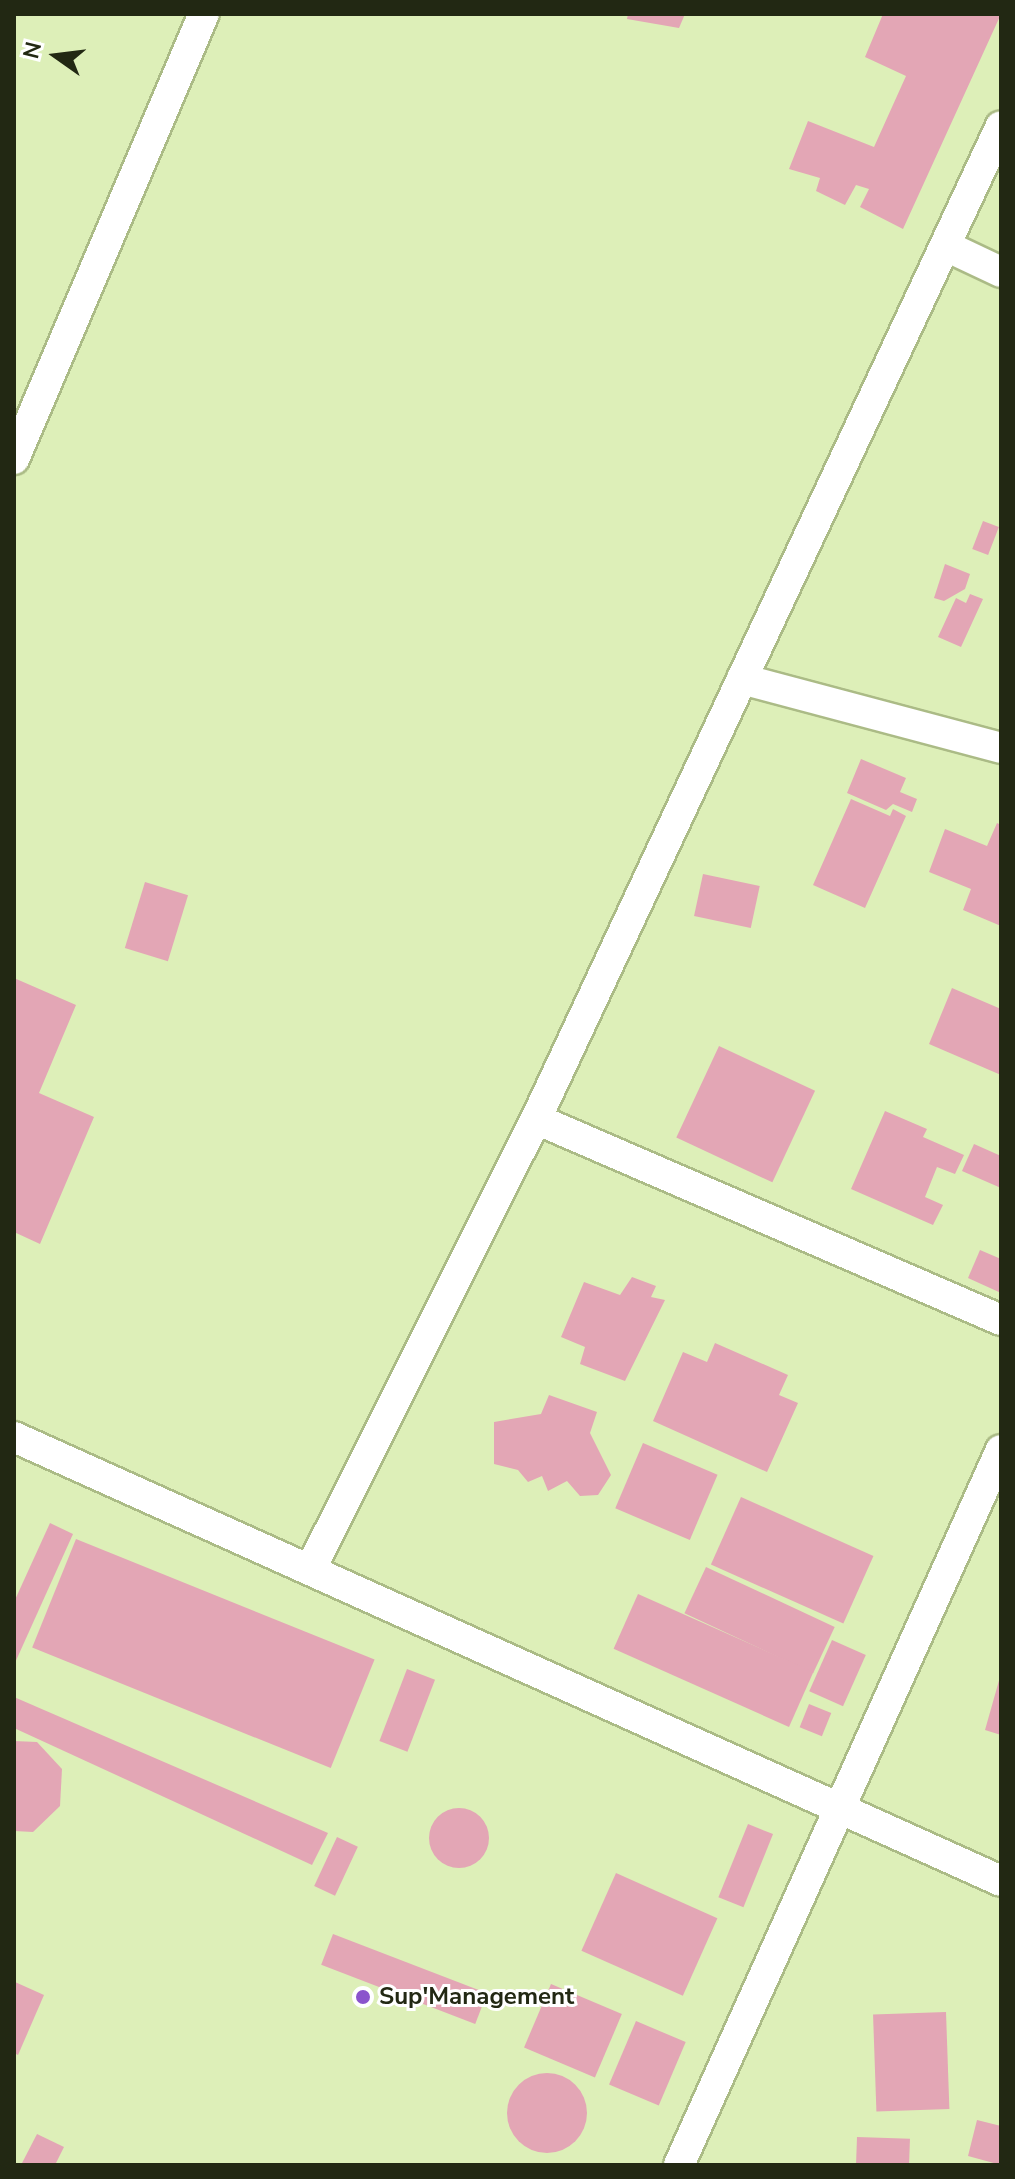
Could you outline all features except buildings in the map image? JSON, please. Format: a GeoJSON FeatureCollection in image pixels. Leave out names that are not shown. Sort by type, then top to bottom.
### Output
{"type":"FeatureCollection","features":[{"type":"Feature","properties":{"kind":"street"},"geometry":{"type":"LineString","coordinates":[[14,459],[204,14]]}},
{"type":"Feature","properties":{"kind":"street"},"geometry":{"type":"LineString","coordinates":[[311,1568],[536,1119],[1001,126]]}},
{"type":"Feature","properties":{"kind":"street"},"geometry":{"type":"LineString","coordinates":[[946,246],[1001,272]]}},
{"type":"Feature","properties":{"kind":"street"},"geometry":{"type":"LineString","coordinates":[[742,679],[1001,748]]}},
{"type":"Feature","properties":{"kind":"street"},"geometry":{"type":"LineString","coordinates":[[536,1119],[1001,1320]]}},
{"type":"Feature","properties":{"kind":"street"},"geometry":{"type":"LineString","coordinates":[[14,1437],[1001,1881]]}},
{"type":"Feature","properties":{"kind":"street"},"geometry":{"type":"LineString","coordinates":[[679,2165],[1001,1450]]}},
{"type":"Feature","properties":{"kind":"place","name":"Sup'Management"},"geometry":{"type":"Point","coordinates":[363,1997]}}]}
